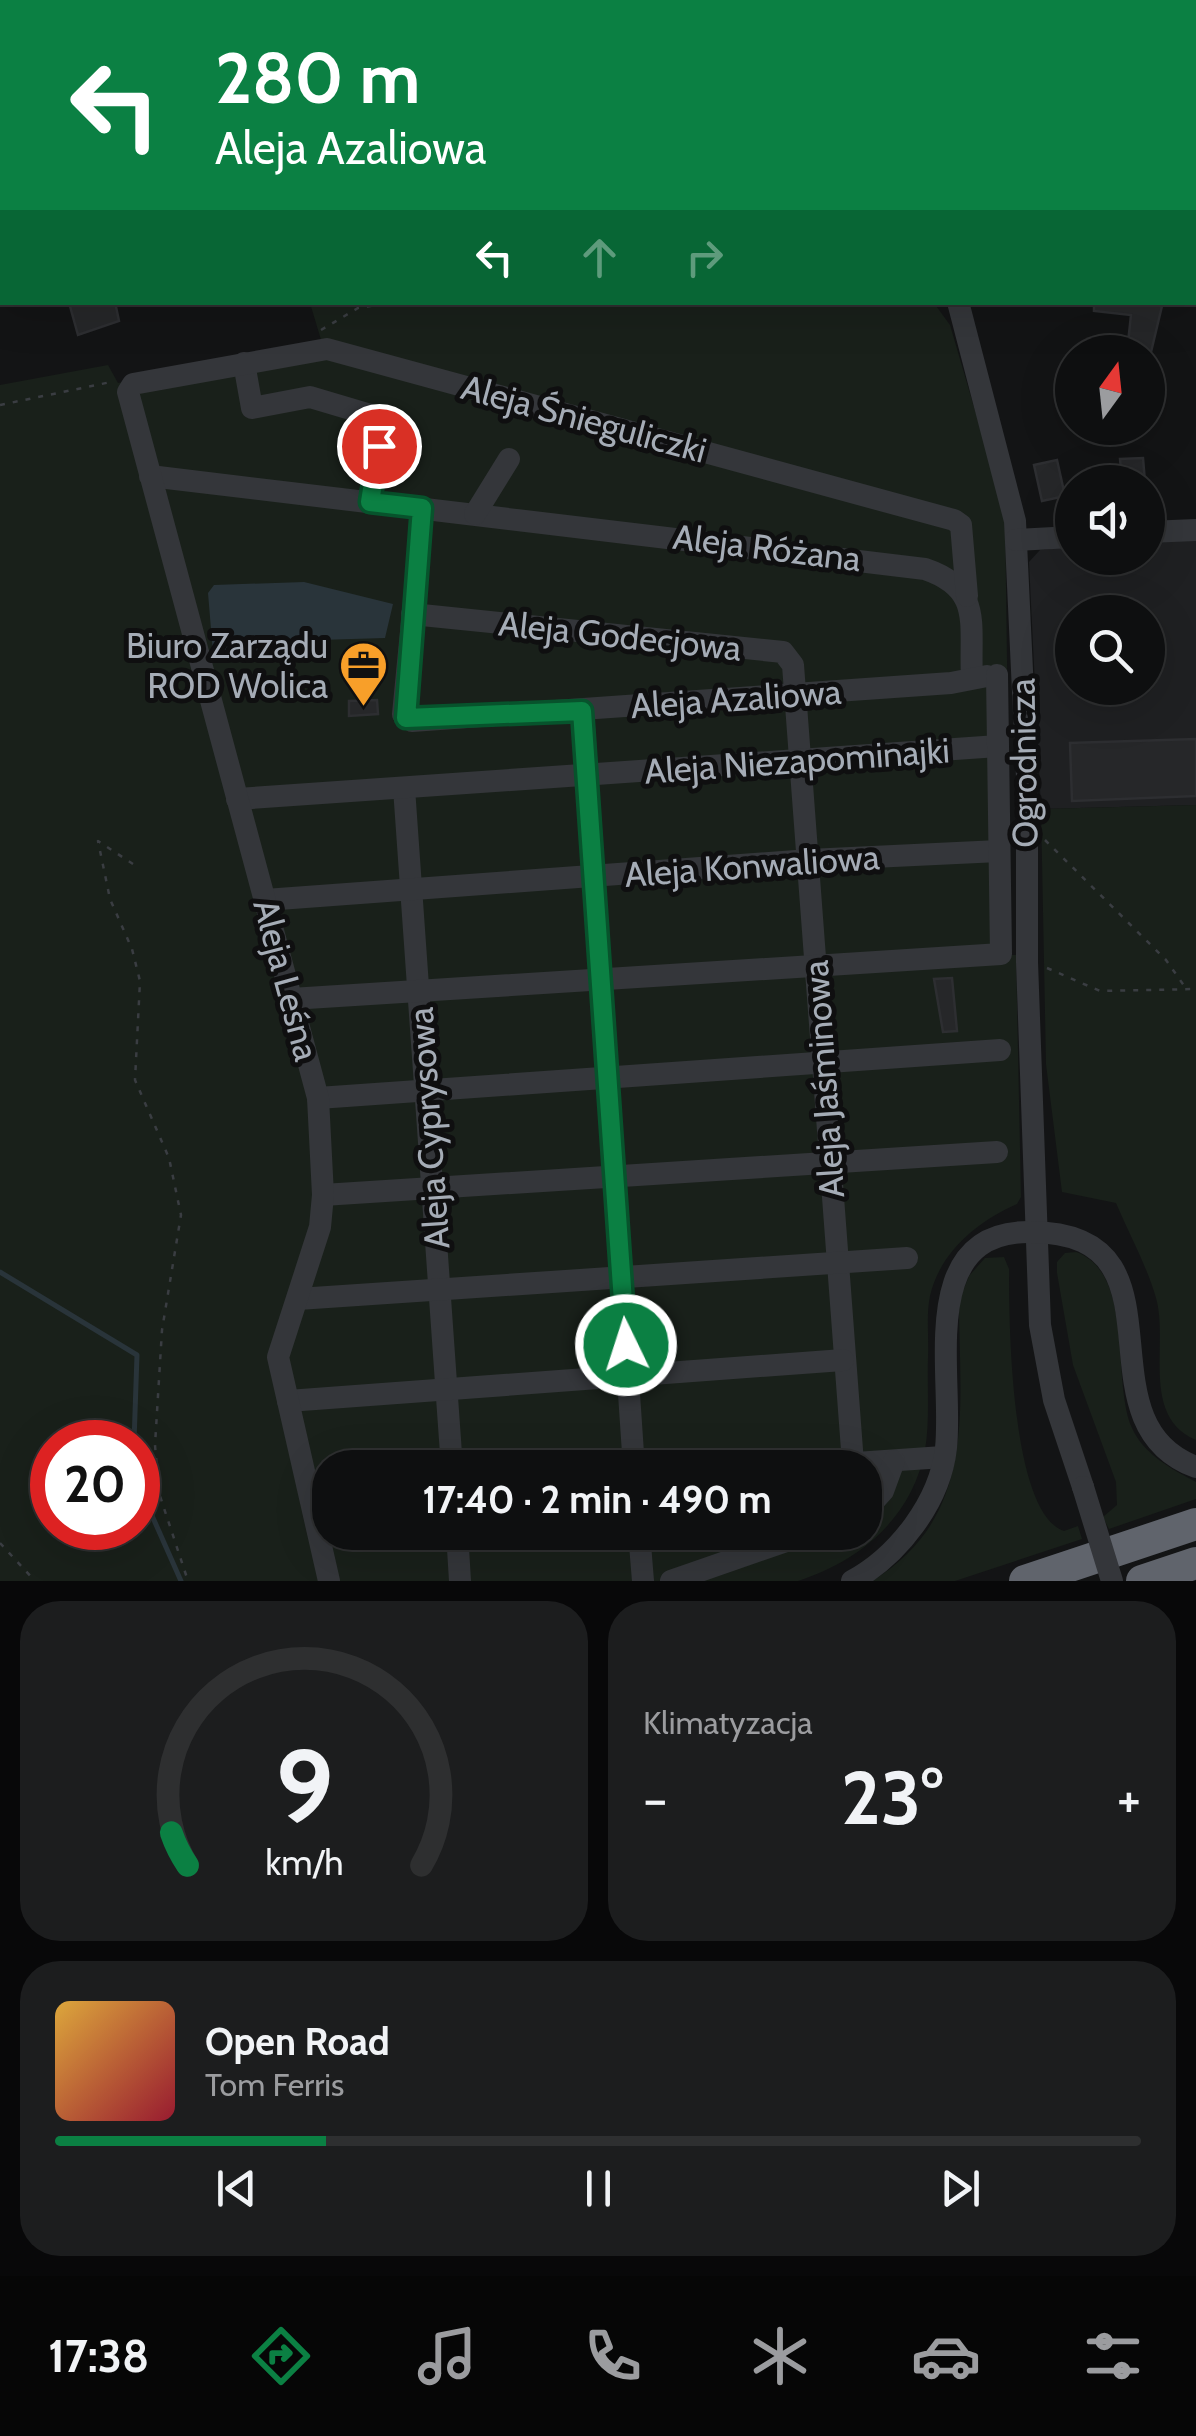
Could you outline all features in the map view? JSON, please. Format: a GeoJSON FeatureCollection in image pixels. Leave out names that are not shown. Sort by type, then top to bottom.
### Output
{"type":"FeatureCollection","features":[{"type":"Feature","properties":{"kind":"highway"},"geometry":{"type":"LineString","coordinates":[[1025,1581],[1196,1524]]}},
{"type":"Feature","properties":{"kind":"highway"},"geometry":{"type":"LineString","coordinates":[[1142,1581],[1196,1563]]}},
{"type":"Feature","properties":{"kind":"street","name":"Ogrodnicza"},"geometry":{"type":"LineString","coordinates":[[959,305],[1015,521],[1027,826],[1026,962],[1045,1364],[1112,1581]]}},
{"type":"Feature","properties":{"kind":"street","name":"Aleja Śnieguliczki"},"geometry":{"type":"LineString","coordinates":[[133,384],[327,349],[954,520],[961,526],[968,596]]}},
{"type":"Feature","properties":{"kind":"street"},"geometry":{"type":"LineString","coordinates":[[244,363],[252,408],[310,398],[384,418],[370,502]]}},
{"type":"Feature","properties":{"kind":"street","name":"Aleja Leśna"},"geometry":{"type":"LineString","coordinates":[[133,384],[128,392],[318,1098],[323,1195],[314,1254],[278,1357],[312,1474]]}},
{"type":"Feature","properties":{"kind":"street"},"geometry":{"type":"LineString","coordinates":[[475,514],[509,459]]}},
{"type":"Feature","properties":{"kind":"street","name":"Aleja Różana"},"geometry":{"type":"LineString","coordinates":[[150,476],[898,564],[942,574],[968,596]]}},
{"type":"Feature","properties":{"kind":"street"},"geometry":{"type":"LineString","coordinates":[[412,614],[422,508]]}},
{"type":"Feature","properties":{"kind":"street"},"geometry":{"type":"LineString","coordinates":[[1165,531],[1196,530]]}},
{"type":"Feature","properties":{"kind":"street"},"geometry":{"type":"LineString","coordinates":[[1016,540],[1055,537]]}},
{"type":"Feature","properties":{"kind":"street"},"geometry":{"type":"LineString","coordinates":[[968,596],[972,678]]}},
{"type":"Feature","properties":{"kind":"street","name":"Aleja Godecjowa"},"geometry":{"type":"LineString","coordinates":[[412,614],[782,652],[792,665],[798,695]]}},
{"type":"Feature","properties":{"kind":"street","name":"Aleja Azaliowa"},"geometry":{"type":"LineString","coordinates":[[412,614],[406,718],[582,711],[1001,675],[998,746]]}},
{"type":"Feature","properties":{"kind":"street","name":"Aleja Jaśminowa"},"geometry":{"type":"LineString","coordinates":[[798,695],[852,1450]]}},
{"type":"Feature","properties":{"kind":"street"},"geometry":{"type":"LineString","coordinates":[[582,711],[633,1450]]}},
{"type":"Feature","properties":{"kind":"street"},"geometry":{"type":"LineString","coordinates":[[291,999],[1000,954],[998,746]]}},
{"type":"Feature","properties":{"kind":"street","name":"Aleja Niezapominajki"},"geometry":{"type":"LineString","coordinates":[[238,800],[998,746]]}},
{"type":"Feature","properties":{"kind":"street","name":"Aleja Cyprysowa"},"geometry":{"type":"LineString","coordinates":[[404,788],[451,1450]]}},
{"type":"Feature","properties":{"kind":"street","name":"Aleja Konwaliowa"},"geometry":{"type":"LineString","coordinates":[[265,900],[808,860],[999,851]]}},
{"type":"Feature","properties":{"kind":"street"},"geometry":{"type":"LineString","coordinates":[[318,1098],[1000,1050]]}},
{"type":"Feature","properties":{"kind":"street"},"geometry":{"type":"LineString","coordinates":[[323,1195],[997,1152]]}},
{"type":"Feature","properties":{"kind":"street"},"geometry":{"type":"LineString","coordinates":[[852,1581],[875,1568],[908,1533],[931,1494],[944,1458],[947,1306],[958,1274],[975,1248],[1007,1232],[1080,1236],[1104,1251],[1122,1277],[1129,1297],[1138,1404],[1149,1430],[1164,1448],[1196,1467]]}},
{"type":"Feature","properties":{"kind":"street"},"geometry":{"type":"LineString","coordinates":[[298,1299],[906,1258]]}},
{"type":"Feature","properties":{"kind":"street"},"geometry":{"type":"LineString","coordinates":[[288,1401],[843,1360]]}},
{"type":"Feature","properties":{"kind":"street"},"geometry":{"type":"LineString","coordinates":[[882,1461],[944,1458]]}},
{"type":"Feature","properties":{"kind":"street"},"geometry":{"type":"LineString","coordinates":[[882,1491],[901,1460]]}},
{"type":"Feature","properties":{"kind":"street","name":"Aleja Leśna"},"geometry":{"type":"LineString","coordinates":[[326,1550],[329,1581]]}},
{"type":"Feature","properties":{"kind":"street"},"geometry":{"type":"LineString","coordinates":[[457,1550],[460,1581]]}},
{"type":"Feature","properties":{"kind":"street"},"geometry":{"type":"LineString","coordinates":[[636,1580],[638,1550]]}},
{"type":"Feature","properties":{"kind":"street"},"geometry":{"type":"LineString","coordinates":[[672,1581],[761,1550]]}},
{"type":"Feature","properties":{"kind":"path"},"geometry":{"type":"LineString","coordinates":[[1027,826],[1166,960],[1185,986]]}},
{"type":"Feature","properties":{"kind":"path"},"geometry":{"type":"LineString","coordinates":[[134,864],[98,842],[110,899],[132,948],[140,981],[135,1080],[168,1158],[181,1214],[162,1330],[155,1445],[159,1492],[188,1581]]}},
{"type":"Feature","properties":{"kind":"path"},"geometry":{"type":"LineString","coordinates":[[1026,962],[1100,991],[1150,992],[1185,986],[1196,989]]}},
{"type":"Feature","properties":{"kind":"path"},"geometry":{"type":"LineString","coordinates":[[0,1543],[35,1581]]}},
{"type":"Feature","properties":{"kind":"shaded area"},"geometry":{"type":"Polygon","coordinates":[[[311,305],[935,305],[950,325],[1005,513],[1011,955],[1016,955],[1021,1197],[1017,1204],[988,1219],[963,1240],[935,1280],[928,1311],[927,1439],[908,1496],[882,1532],[882,1450],[312,1450],[312,1550],[860,1550],[842,1562],[798,1581],[0,1581],[0,385],[108,365],[118,383],[322,343],[311,305]]]}},
{"type":"Feature","properties":{"kind":"shaded area"},"geometry":{"type":"Polygon","coordinates":[[[1196,539],[1196,805],[1041,809],[1029,562],[1040,550],[1055,549],[1055,575],[1165,575],[1165,542],[1196,539]]]}},
{"type":"Feature","properties":{"kind":"shaded area"},"geometry":{"type":"Polygon","coordinates":[[[304,582],[393,604],[385,638],[319,640],[218,658],[213,653],[208,593],[214,585],[304,582]]]}},
{"type":"Feature","properties":{"kind":"shaded area"},"geometry":{"type":"Polygon","coordinates":[[[1196,805],[1196,1440],[1179,1429],[1168,1414],[1160,1377],[1156,1298],[1116,1203],[1062,1192],[1046,1064],[1041,809],[1196,805]]]}},
{"type":"Feature","properties":{"kind":"shaded area"},"geometry":{"type":"Polygon","coordinates":[[[1076,1252],[1094,1264],[1107,1281],[1118,1330],[1126,1407],[1137,1438],[1151,1454],[1196,1482],[1196,1499],[1109,1529],[1103,1517],[1117,1505],[1116,1482],[1073,1365],[1057,1273],[1057,1262],[1065,1253],[1076,1252]]]}},
{"type":"Feature","properties":{"kind":"shaded area"},"geometry":{"type":"Polygon","coordinates":[[[1004,1257],[1009,1269],[1016,1412],[1033,1490],[1046,1517],[1064,1531],[1078,1526],[1082,1539],[955,1581],[872,1581],[906,1555],[931,1525],[947,1492],[960,1419],[959,1301],[969,1276],[985,1258],[1004,1257]]]}},
{"type":"Feature","properties":{"kind":"building"},"geometry":{"type":"Polygon","coordinates":[[[116,305],[119,321],[78,335],[70,306],[116,305]]]}},
{"type":"Feature","properties":{"kind":"building"},"geometry":{"type":"Polygon","coordinates":[[[1094,305],[1162,306],[1155,335],[1129,335],[1131,315],[1094,311],[1094,305]]]}},
{"type":"Feature","properties":{"kind":"building"},"geometry":{"type":"Polygon","coordinates":[[[1143,458],[1144,465],[1121,465],[1120,459],[1143,458]]]}},
{"type":"Feature","properties":{"kind":"building"},"geometry":{"type":"Polygon","coordinates":[[[1057,460],[1055,498],[1042,501],[1034,465],[1057,460]]]}},
{"type":"Feature","properties":{"kind":"building","name":"Biuro Zarządu ROD Wolica"},"geometry":{"type":"Polygon","coordinates":[[[377,700],[378,714],[349,716],[349,701],[377,700]]]}},
{"type":"Feature","properties":{"kind":"building"},"geometry":{"type":"Polygon","coordinates":[[[1196,739],[1196,796],[1072,801],[1070,743],[1196,739]]]}},
{"type":"Feature","properties":{"kind":"building"},"geometry":{"type":"Polygon","coordinates":[[[952,978],[957,1031],[943,1032],[934,979],[952,978]]]}},
{"type":"Feature","properties":{"kind":"waterway"},"geometry":{"type":"LineString","coordinates":[[0,1272],[137,1355],[135,1420]]}},
{"type":"Feature","properties":{"kind":"waterway"},"geometry":{"type":"LineString","coordinates":[[160,1534],[181,1581]]}},
{"type":"Feature","properties":{"kind":"place","name":"Biuro Zarządu ROD Wolica"},"geometry":{"type":"Point","coordinates":[363,708]}},
{"type":"Feature","properties":{"kind":"route"},"geometry":{"type":"LineString","coordinates":[[379,446],[370,502],[422,508],[403,714],[406,718],[582,711],[626,1345]]}}]}
